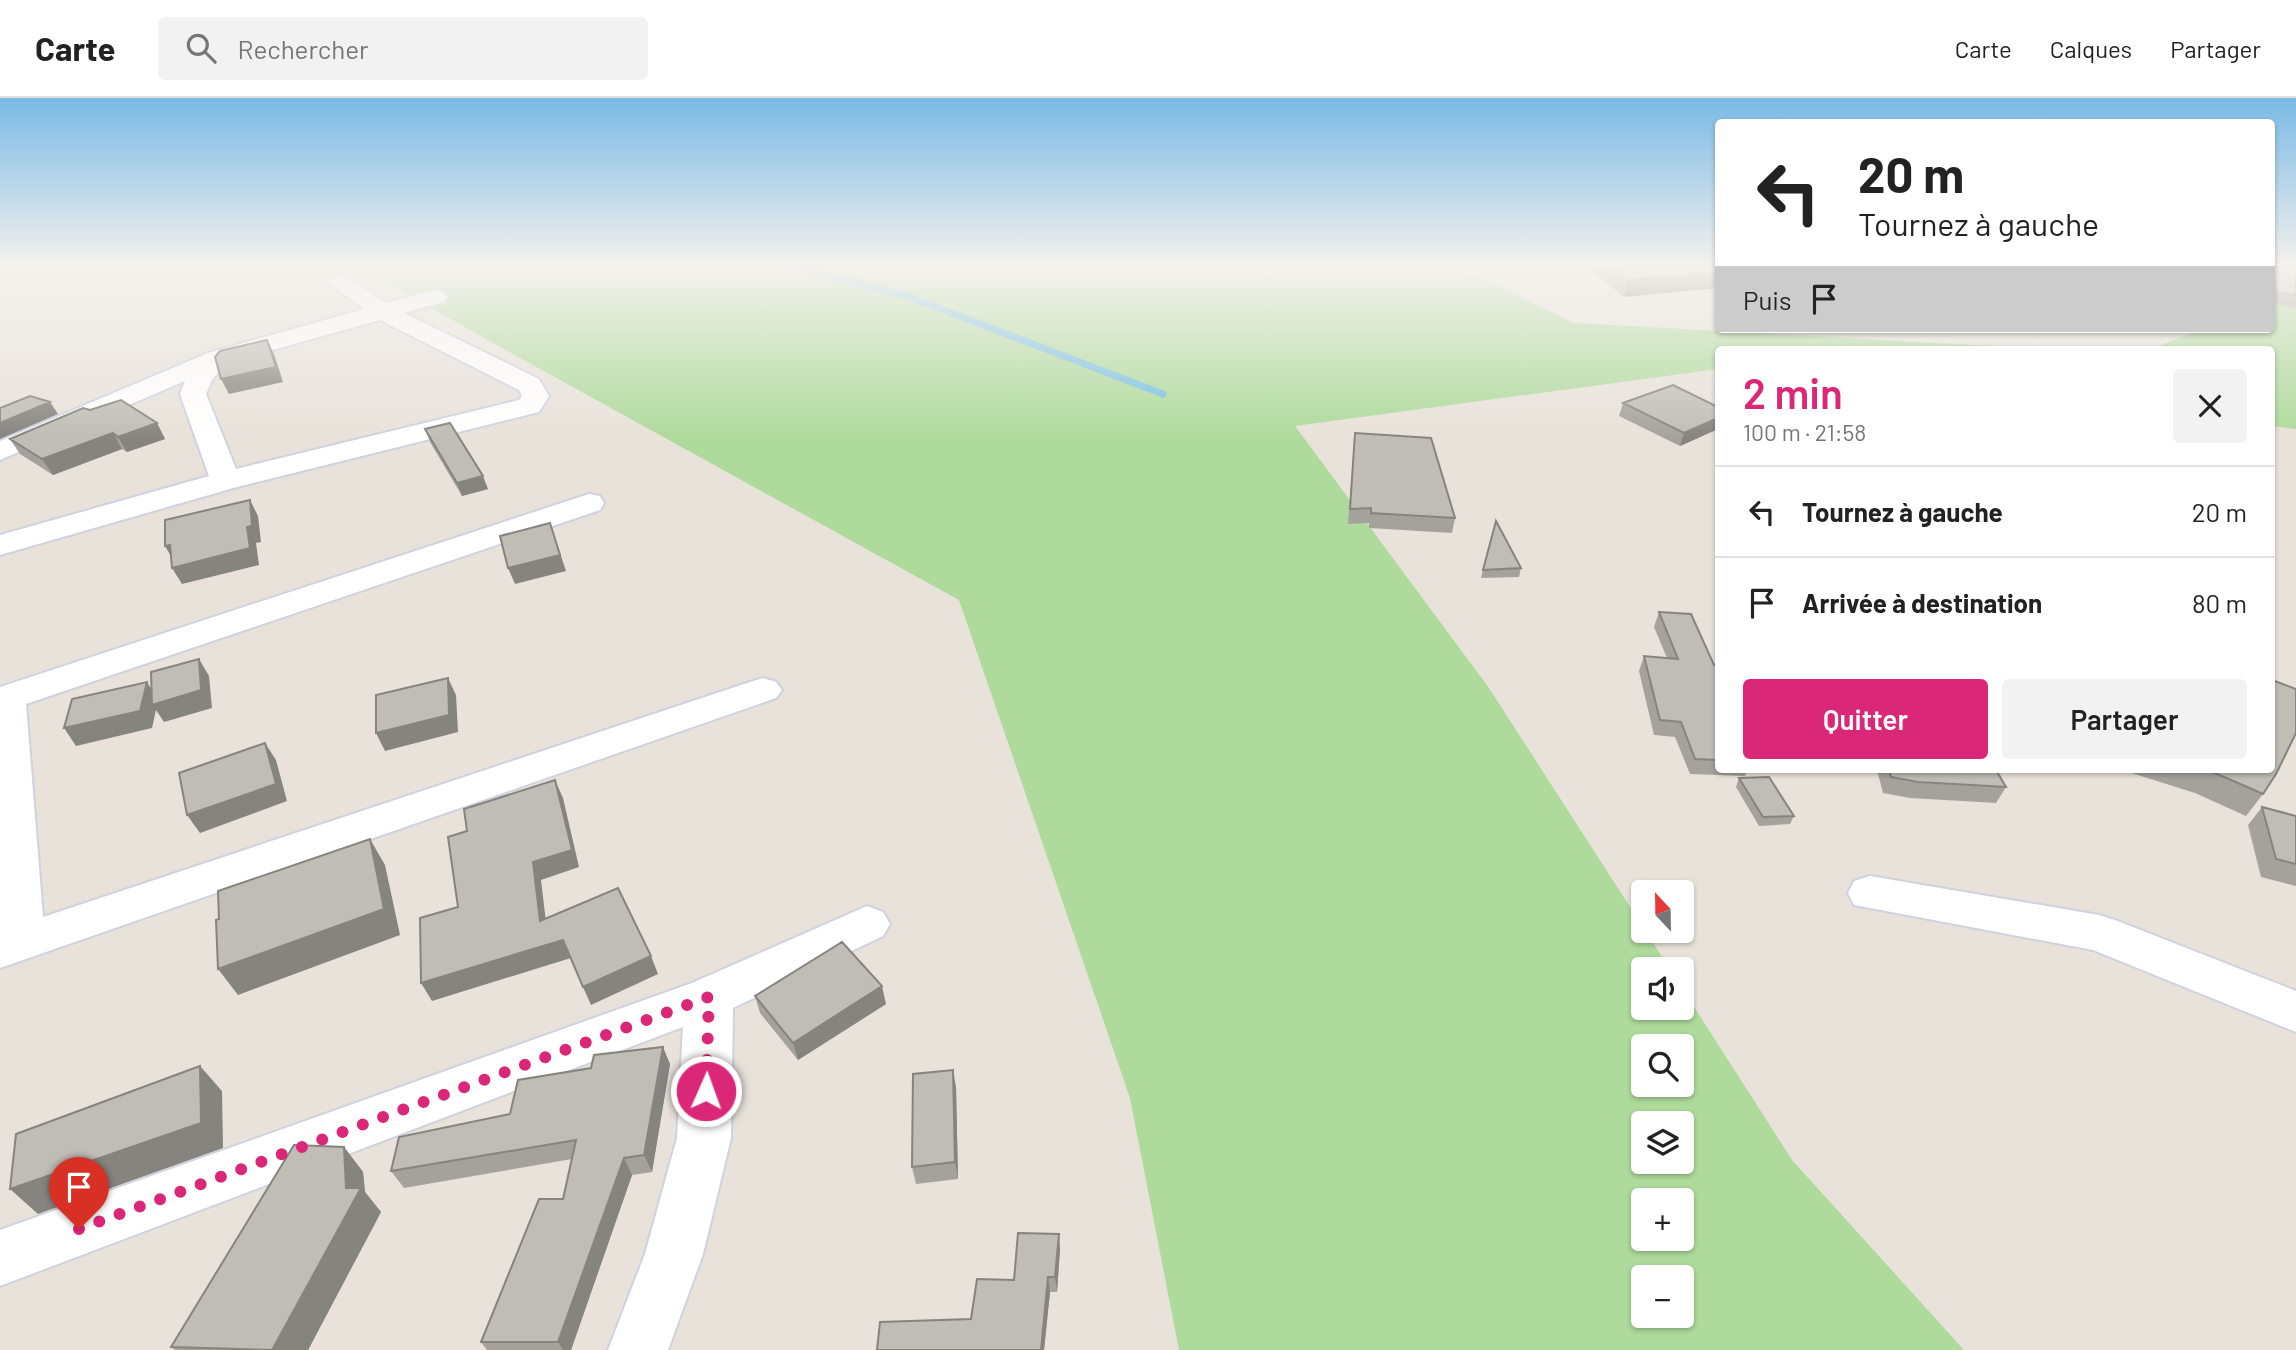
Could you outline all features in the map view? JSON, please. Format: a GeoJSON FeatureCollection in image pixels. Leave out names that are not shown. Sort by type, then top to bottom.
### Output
{"type":"FeatureCollection","features":[{"type":"Feature","properties":{"kind":"street"},"geometry":{"type":"LineString","coordinates":[[0,451],[217,358],[342,323]]}},
{"type":"Feature","properties":{"kind":"street"},"geometry":{"type":"LineString","coordinates":[[0,545],[226,481],[529,406],[536,396],[530,385],[406,323]]}},
{"type":"Feature","properties":{"kind":"street"},"geometry":{"type":"LineString","coordinates":[[217,358],[200,378],[193,394],[226,481]]}},
{"type":"Feature","properties":{"kind":"street"},"geometry":{"type":"LineString","coordinates":[[589,503],[7,691],[11,946],[763,690]]}},
{"type":"Feature","properties":{"kind":"street"},"geometry":{"type":"LineString","coordinates":[[1870,893],[2099,933],[2296,1012]]}},
{"type":"Feature","properties":{"kind":"street"},"geometry":{"type":"LineString","coordinates":[[0,1258],[709,997],[867,923]]}},
{"type":"Feature","properties":{"kind":"street"},"geometry":{"type":"LineString","coordinates":[[638,1350],[674,1254],[704,1138],[709,997]]}},
{"type":"Feature","properties":{"kind":"green space"},"geometry":{"type":"Polygon","coordinates":[[[459,323],[1582,323],[1715,331],[1715,333],[1992,346],[1715,346],[1715,369],[1295,426],[1489,688],[1631,908],[1631,943],[1653,943],[1662,957],[1631,957],[1631,1020],[1694,1020],[1694,1007],[1792,1160],[1964,1350],[1179,1350],[1130,1098],[959,600],[459,323]]]}},
{"type":"Feature","properties":{"kind":"green space"},"geometry":{"type":"Polygon","coordinates":[[[2275,323],[2296,323],[2296,429],[2275,426],[2275,346],[2159,346],[2192,333],[2275,333],[2275,323]]]}},
{"type":"Feature","properties":{"kind":"building"},"geometry":{"type":"Polygon","coordinates":[[[267,340],[276,367],[221,379],[215,357],[220,351],[267,340]]]}},
{"type":"Feature","properties":{"kind":"building"},"geometry":{"type":"Polygon","coordinates":[[[1673,385],[1715,406],[1715,419],[1684,433],[1623,403],[1673,385]]]}},
{"type":"Feature","properties":{"kind":"building"},"geometry":{"type":"Polygon","coordinates":[[[30,396],[50,402],[0,423],[0,408],[30,396]]]}},
{"type":"Feature","properties":{"kind":"building"},"geometry":{"type":"Polygon","coordinates":[[[121,400],[157,423],[118,437],[113,433],[42,459],[10,439],[83,408],[90,410],[121,400]]]}},
{"type":"Feature","properties":{"kind":"building"},"geometry":{"type":"Polygon","coordinates":[[[450,423],[483,476],[457,483],[425,429],[450,423]]]}},
{"type":"Feature","properties":{"kind":"building"},"geometry":{"type":"Polygon","coordinates":[[[1355,433],[1431,438],[1455,518],[1371,513],[1371,508],[1350,509],[1355,433]]]}},
{"type":"Feature","properties":{"kind":"building"},"geometry":{"type":"Polygon","coordinates":[[[250,500],[252,526],[247,527],[250,548],[172,568],[170,545],[165,546],[165,520],[250,500]]]}},
{"type":"Feature","properties":{"kind":"building"},"geometry":{"type":"Polygon","coordinates":[[[1496,521],[1521,568],[1483,570],[1496,521]]]}},
{"type":"Feature","properties":{"kind":"building"},"geometry":{"type":"Polygon","coordinates":[[[550,523],[560,555],[508,568],[500,536],[550,523]]]}},
{"type":"Feature","properties":{"kind":"building"},"geometry":{"type":"Polygon","coordinates":[[[1659,612],[1691,614],[1715,665],[1715,760],[1695,759],[1681,722],[1660,720],[1644,656],[1678,659],[1659,612]]]}},
{"type":"Feature","properties":{"kind":"building"},"geometry":{"type":"Polygon","coordinates":[[[199,659],[201,690],[152,705],[151,672],[199,659]]]}},
{"type":"Feature","properties":{"kind":"building"},"geometry":{"type":"Polygon","coordinates":[[[448,678],[449,715],[376,733],[376,695],[448,678]]]}},
{"type":"Feature","properties":{"kind":"building"},"geometry":{"type":"Polygon","coordinates":[[[2275,681],[2296,689],[2296,733],[2276,774],[2263,794],[2215,773],[2275,773],[2275,681]]]}},
{"type":"Feature","properties":{"kind":"building"},"geometry":{"type":"Polygon","coordinates":[[[147,682],[140,711],[64,728],[72,699],[147,682]]]}},
{"type":"Feature","properties":{"kind":"building"},"geometry":{"type":"Polygon","coordinates":[[[265,743],[276,784],[187,815],[179,773],[265,743]]]}},
{"type":"Feature","properties":{"kind":"building"},"geometry":{"type":"Polygon","coordinates":[[[1890,773],[1998,773],[2006,787],[1918,782],[1891,777],[1890,773]]]}},
{"type":"Feature","properties":{"kind":"building"},"geometry":{"type":"Polygon","coordinates":[[[1769,777],[1794,816],[1763,817],[1739,778],[1769,777]]]}},
{"type":"Feature","properties":{"kind":"building"},"geometry":{"type":"Polygon","coordinates":[[[555,780],[572,850],[533,862],[540,921],[618,888],[651,956],[583,987],[563,940],[421,983],[420,918],[458,907],[448,837],[467,831],[464,809],[555,780]]]}},
{"type":"Feature","properties":{"kind":"building"},"geometry":{"type":"Polygon","coordinates":[[[2262,807],[2296,816],[2296,864],[2276,859],[2262,807]]]}},
{"type":"Feature","properties":{"kind":"building"},"geometry":{"type":"Polygon","coordinates":[[[370,839],[384,909],[218,969],[218,891],[370,839]]]}},
{"type":"Feature","properties":{"kind":"building"},"geometry":{"type":"Polygon","coordinates":[[[842,942],[882,986],[793,1043],[755,996],[842,942]]]}},
{"type":"Feature","properties":{"kind":"building"},"geometry":{"type":"Polygon","coordinates":[[[663,1047],[644,1155],[624,1158],[558,1342],[481,1342],[539,1199],[563,1199],[576,1140],[391,1171],[399,1137],[510,1114],[518,1080],[591,1068],[594,1055],[663,1047]]]}},
{"type":"Feature","properties":{"kind":"building"},"geometry":{"type":"Polygon","coordinates":[[[200,1066],[201,1123],[10,1189],[16,1134],[200,1066]]]}},
{"type":"Feature","properties":{"kind":"building"},"geometry":{"type":"Polygon","coordinates":[[[953,1070],[955,1162],[912,1167],[913,1074],[953,1070]]]}},
{"type":"Feature","properties":{"kind":"building"},"geometry":{"type":"Polygon","coordinates":[[[294,1145],[344,1147],[346,1188],[361,1188],[272,1350],[171,1347],[294,1145]]]}},
{"type":"Feature","properties":{"kind":"building"},"geometry":{"type":"Polygon","coordinates":[[[1018,1233],[1059,1234],[1055,1277],[1048,1277],[1041,1350],[877,1350],[880,1322],[971,1319],[977,1279],[1014,1280],[1018,1233]]]}},
{"type":"Feature","properties":{"kind":"waterway"},"geometry":{"type":"LineString","coordinates":[[979,323],[1163,394]]}},
{"type":"Feature","properties":{"kind":"route"},"geometry":{"type":"LineString","coordinates":[[79,1229],[709,997],[706,1091]]}}]}
